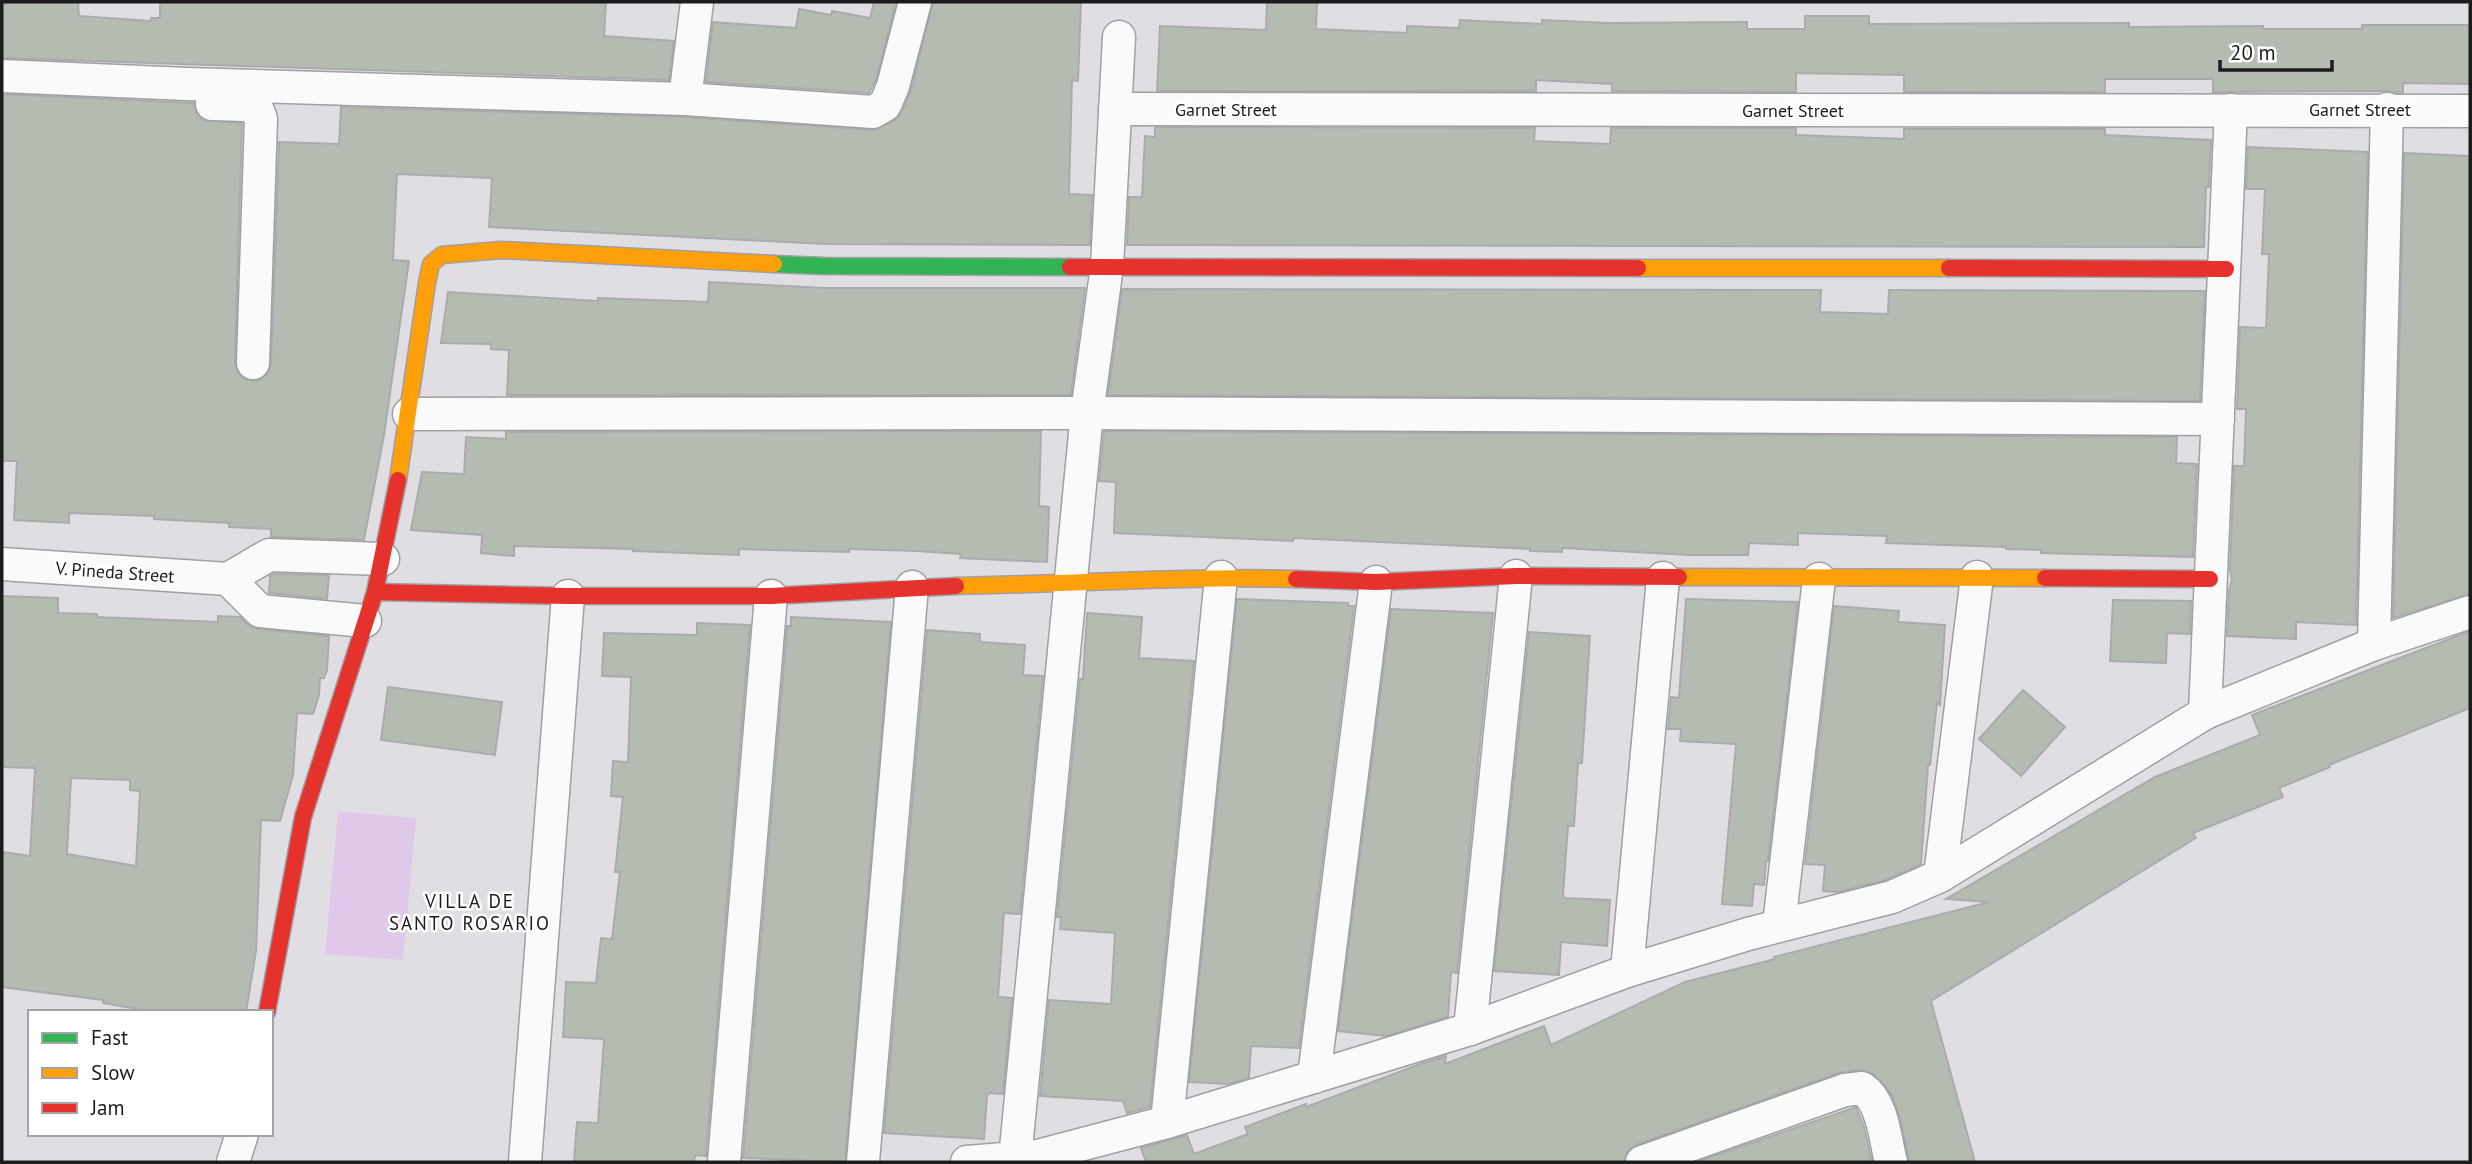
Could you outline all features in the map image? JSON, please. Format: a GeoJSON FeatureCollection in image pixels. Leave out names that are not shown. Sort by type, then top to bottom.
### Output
{"type":"FeatureCollection","features":[{"type":"Feature","properties":{"kind":"street"},"geometry":{"type":"LineString","coordinates":[[685,99],[697,2]]}},
{"type":"Feature","properties":{"kind":"street"},"geometry":{"type":"LineString","coordinates":[[2,76],[685,99],[873,112],[885,105],[894,86],[915,2]]}},
{"type":"Feature","properties":{"kind":"street"},"geometry":{"type":"LineString","coordinates":[[1015,1159],[1087,413],[1107,266],[1119,37]]}},
{"type":"Feature","properties":{"kind":"street"},"geometry":{"type":"LineString","coordinates":[[187,84],[191,101],[257,108],[261,119],[253,363]]}},
{"type":"Feature","properties":{"kind":"street","name":"Garnet Street"},"geometry":{"type":"LineString","coordinates":[[1115,109],[2470,111]]}},
{"type":"Feature","properties":{"kind":"street"},"geometry":{"type":"LineString","coordinates":[[2374,644],[2387,109]]}},
{"type":"Feature","properties":{"kind":"street"},"geometry":{"type":"LineString","coordinates":[[2205,713],[2231,110]]}},
{"type":"Feature","properties":{"kind":"street"},"geometry":{"type":"LineString","coordinates":[[267,1010],[303,817],[383,559],[409,414],[426,283],[431,264],[442,255],[501,250],[824,266],[2226,269]]}},
{"type":"Feature","properties":{"kind":"street"},"geometry":{"type":"LineString","coordinates":[[409,414],[1087,413],[2218,419]]}},
{"type":"Feature","properties":{"kind":"street"},"geometry":{"type":"LineString","coordinates":[[383,559],[269,555],[228,579],[260,611],[568,596],[771,596],[912,587],[1070,584],[1221,577],[1376,582],[1516,576],[2210,579]]}},
{"type":"Feature","properties":{"kind":"street","name":"V. Pineda Street"},"geometry":{"type":"LineString","coordinates":[[2,564],[228,579]]}},
{"type":"Feature","properties":{"kind":"street"},"geometry":{"type":"LineString","coordinates":[[1469,1029],[1516,576]]}},
{"type":"Feature","properties":{"kind":"street"},"geometry":{"type":"LineString","coordinates":[[1167,1122],[1221,577]]}},
{"type":"Feature","properties":{"kind":"street"},"geometry":{"type":"LineString","coordinates":[[1940,876],[1977,577]]}},
{"type":"Feature","properties":{"kind":"street"},"geometry":{"type":"LineString","coordinates":[[1627,971],[1663,578]]}},
{"type":"Feature","properties":{"kind":"street"},"geometry":{"type":"LineString","coordinates":[[1779,925],[1819,579]]}},
{"type":"Feature","properties":{"kind":"street"},"geometry":{"type":"LineString","coordinates":[[1314,1077],[1376,582]]}},
{"type":"Feature","properties":{"kind":"street"},"geometry":{"type":"LineString","coordinates":[[863,1162],[912,587]]}},
{"type":"Feature","properties":{"kind":"street"},"geometry":{"type":"LineString","coordinates":[[525,1162],[568,596]]}},
{"type":"Feature","properties":{"kind":"street"},"geometry":{"type":"LineString","coordinates":[[724,1162],[771,596]]}},
{"type":"Feature","properties":{"kind":"street"},"geometry":{"type":"LineString","coordinates":[[967,1162],[1038,1156],[1167,1122],[1469,1029],[1627,971],[1779,925],[1892,897],[1940,876],[2205,713],[2374,644],[2470,612]]}},
{"type":"Feature","properties":{"kind":"street"},"geometry":{"type":"LineString","coordinates":[[1642,1162],[1678,1156],[1844,1090],[1862,1088],[1871,1094],[1878,1110],[1891,1162]]}},
{"type":"Feature","properties":{"kind":"street"},"geometry":{"type":"LineString","coordinates":[[233,1162],[241,1136]]}},
{"type":"Feature","properties":{"kind":"shaded area"},"geometry":{"type":"Polygon","coordinates":[[[338,811],[416,818],[403,960],[325,954],[338,811]]]}},
{"type":"Feature","properties":{"kind":"building"},"geometry":{"type":"Polygon","coordinates":[[[2,2],[78,2],[79,16],[151,21],[151,18],[160,18],[160,2],[606,2],[604,36],[674,41],[669,80],[2,58],[2,2]]]}},
{"type":"Feature","properties":{"kind":"building"},"geometry":{"type":"Polygon","coordinates":[[[874,2],[896,2],[876,80],[869,93],[706,82],[713,22],[796,28],[799,9],[831,15],[832,11],[870,18],[874,2]]]}},
{"type":"Feature","properties":{"kind":"building"},"geometry":{"type":"Polygon","coordinates":[[[933,2],[1081,2],[1078,81],[1072,80],[1069,194],[1092,195],[1090,245],[825,244],[489,227],[492,178],[397,174],[393,260],[409,261],[384,435],[364,540],[271,537],[271,529],[229,527],[229,523],[154,519],[154,516],[69,513],[69,523],[14,520],[17,461],[2,461],[2,94],[194,103],[196,113],[203,120],[242,123],[235,362],[237,371],[243,378],[253,381],[268,373],[271,364],[279,142],[339,144],[341,107],[684,117],[873,130],[894,121],[902,112],[911,91],[933,2]]]}},
{"type":"Feature","properties":{"kind":"building"},"geometry":{"type":"Polygon","coordinates":[[[1267,2],[1317,2],[1316,29],[1407,33],[1407,26],[1459,28],[1460,20],[1542,24],[1542,20],[1608,23],[1747,22],[1747,29],[1805,29],[1805,16],[1869,16],[1869,24],[2129,23],[2129,27],[2263,26],[2263,29],[2470,25],[2470,84],[2403,83],[2403,93],[2213,92],[2213,79],[2105,79],[2105,92],[1904,92],[1904,75],[1796,73],[1796,92],[1612,91],[1612,84],[1536,80],[1536,91],[1157,91],[1160,26],[1266,30],[1267,2]]]}},
{"type":"Feature","properties":{"kind":"building"},"geometry":{"type":"Polygon","coordinates":[[[1155,127],[1535,128],[1534,141],[1610,144],[1611,128],[1796,128],[1796,135],[1904,139],[1904,129],[2105,129],[2105,135],[2211,140],[2204,247],[1127,245],[1129,197],[1142,197],[1145,136],[1155,137],[1155,127]]]}},
{"type":"Feature","properties":{"kind":"building"},"geometry":{"type":"Polygon","coordinates":[[[2248,147],[2368,152],[2356,625],[2296,622],[2296,639],[2227,636],[2232,580],[2230,570],[2234,466],[2244,466],[2246,409],[2237,409],[2240,327],[2266,328],[2269,254],[2262,254],[2265,189],[2246,189],[2248,147]]]}},
{"type":"Feature","properties":{"kind":"building"},"geometry":{"type":"Polygon","coordinates":[[[2404,153],[2470,156],[2470,594],[2393,618],[2404,153]]]}},
{"type":"Feature","properties":{"kind":"building"},"geometry":{"type":"Polygon","coordinates":[[[709,282],[824,288],[1085,288],[1071,395],[507,395],[509,350],[491,349],[491,344],[441,343],[448,292],[598,301],[598,298],[708,302],[709,282]]]}},
{"type":"Feature","properties":{"kind":"building"},"geometry":{"type":"Polygon","coordinates":[[[1122,289],[1821,290],[1820,312],[1888,314],[1889,290],[2205,291],[2200,401],[1108,395],[1122,289]]]}},
{"type":"Feature","properties":{"kind":"building"},"geometry":{"type":"Polygon","coordinates":[[[1041,431],[1039,506],[1049,507],[1047,562],[960,558],[961,554],[916,551],[849,549],[849,552],[739,549],[739,555],[514,546],[514,556],[481,553],[482,535],[411,530],[422,472],[464,474],[466,437],[506,439],[506,432],[1041,431]]]}},
{"type":"Feature","properties":{"kind":"building"},"geometry":{"type":"Polygon","coordinates":[[[1104,431],[2177,437],[2176,463],[2197,464],[2193,557],[2041,553],[2041,550],[2006,547],[1886,543],[1887,536],[1798,533],[1798,545],[1749,543],[1748,555],[1689,555],[1562,548],[1562,552],[1530,551],[1293,538],[1293,541],[1114,533],[1116,482],[1099,481],[1104,431]]]}},
{"type":"Feature","properties":{"kind":"building"},"geometry":{"type":"Polygon","coordinates":[[[329,575],[327,599],[269,593],[270,576],[329,575]]]}},
{"type":"Feature","properties":{"kind":"building"},"geometry":{"type":"Polygon","coordinates":[[[2,596],[58,598],[58,613],[218,622],[218,616],[240,617],[248,625],[258,629],[329,636],[327,670],[324,678],[320,678],[319,695],[313,714],[297,713],[293,775],[280,821],[261,820],[256,951],[246,1010],[143,1010],[103,1003],[103,1000],[2,987],[2,852],[30,856],[35,768],[2,767],[2,596]],[[71,778],[67,854],[136,866],[140,791],[130,790],[130,780],[71,778]]]}},
{"type":"Feature","properties":{"kind":"building"},"geometry":{"type":"Polygon","coordinates":[[[1237,599],[1348,603],[1348,606],[1354,606],[1299,1048],[1251,1046],[1249,1078],[1228,1084],[1189,1082],[1237,599]]]}},
{"type":"Feature","properties":{"kind":"building"},"geometry":{"type":"Polygon","coordinates":[[[1686,599],[1798,602],[1768,861],[1764,885],[1754,884],[1752,906],[1722,904],[1736,744],[1680,741],[1681,729],[1668,729],[1671,697],[1679,698],[1686,599]]]}},
{"type":"Feature","properties":{"kind":"building"},"geometry":{"type":"Polygon","coordinates":[[[2113,600],[2191,601],[2190,634],[2167,633],[2166,663],[2110,661],[2113,600]]]}},
{"type":"Feature","properties":{"kind":"building"},"geometry":{"type":"Polygon","coordinates":[[[1834,606],[1899,611],[1898,622],[1945,625],[1940,705],[1937,703],[1928,765],[1921,864],[1886,880],[1838,892],[1823,891],[1825,865],[1805,864],[1834,606]]]}},
{"type":"Feature","properties":{"kind":"building"},"geometry":{"type":"Polygon","coordinates":[[[1391,609],[1493,613],[1457,973],[1451,972],[1448,1017],[1386,1036],[1338,1031],[1391,609]]]}},
{"type":"Feature","properties":{"kind":"building"},"geometry":{"type":"Polygon","coordinates":[[[1087,613],[1142,617],[1139,658],[1194,661],[1150,1107],[1127,1113],[1123,1101],[1040,1096],[1049,1000],[1111,1004],[1115,933],[1060,929],[1061,917],[1057,917],[1080,679],[1083,679],[1087,613]]]}},
{"type":"Feature","properties":{"kind":"building"},"geometry":{"type":"Polygon","coordinates":[[[791,617],[891,622],[845,1162],[743,1158],[787,626],[791,626],[791,617]]]}},
{"type":"Feature","properties":{"kind":"building"},"geometry":{"type":"Polygon","coordinates":[[[697,623],[750,625],[706,1156],[695,1155],[694,1162],[574,1162],[577,1122],[598,1123],[604,1039],[563,1037],[566,982],[596,983],[601,938],[612,939],[620,872],[615,872],[623,797],[611,796],[613,761],[628,762],[631,677],[602,676],[604,633],[697,635],[697,623]]]}},
{"type":"Feature","properties":{"kind":"building"},"geometry":{"type":"Polygon","coordinates":[[[927,630],[980,634],[980,642],[1025,645],[1023,675],[1043,676],[1020,914],[1004,913],[998,997],[1012,998],[1003,1094],[989,1093],[987,1096],[984,1139],[884,1133],[927,630]]]}},
{"type":"Feature","properties":{"kind":"building"},"geometry":{"type":"Polygon","coordinates":[[[2470,631],[2470,708],[2329,765],[2330,767],[2279,788],[2283,797],[2193,833],[2196,838],[1931,1001],[1975,1162],[1909,1162],[1900,1117],[1891,1094],[1874,1074],[1860,1070],[1839,1073],[1636,1145],[1628,1151],[1624,1162],[1146,1162],[1141,1148],[1187,1135],[1194,1154],[1248,1134],[1245,1127],[1423,1063],[1446,1056],[1445,1064],[1544,1026],[1551,1045],[1685,982],[1989,902],[1946,899],[2155,777],[2260,735],[2252,715],[2470,631]]]}},
{"type":"Feature","properties":{"kind":"building"},"geometry":{"type":"Polygon","coordinates":[[[1529,632],[1590,636],[1582,763],[1578,763],[1574,826],[1568,826],[1563,895],[1564,898],[1610,900],[1607,946],[1561,942],[1559,975],[1494,971],[1529,632]]]}},
{"type":"Feature","properties":{"kind":"building"},"geometry":{"type":"Polygon","coordinates":[[[388,687],[502,702],[495,755],[381,740],[388,687]]]}},
{"type":"Feature","properties":{"kind":"building"},"geometry":{"type":"Polygon","coordinates":[[[2023,690],[2065,727],[2021,776],[1979,739],[2023,690]]]}},
{"type":"Feature","properties":{"kind":"building"},"geometry":{"type":"Polygon","coordinates":[[[1856,1107],[1872,1162],[1696,1162],[1856,1107]]]}},
{"type":"Feature","properties":{"kind":"traffic: fast"},"geometry":{"type":"LineString","coordinates":[[774,264],[1070,267]]}},
{"type":"Feature","properties":{"kind":"traffic: slow"},"geometry":{"type":"LineString","coordinates":[[398,480],[427,283],[431,264],[442,255],[501,250],[774,264]]}},
{"type":"Feature","properties":{"kind":"traffic: slow"},"geometry":{"type":"LineString","coordinates":[[1638,268],[1949,268]]}},
{"type":"Feature","properties":{"kind":"traffic: slow"},"geometry":{"type":"LineString","coordinates":[[1679,577],[2045,578]]}},
{"type":"Feature","properties":{"kind":"traffic: slow"},"geometry":{"type":"LineString","coordinates":[[956,586],[1168,579],[1296,579]]}},
{"type":"Feature","properties":{"kind":"traffic: jam"},"geometry":{"type":"LineString","coordinates":[[1070,267],[1638,268]]}},
{"type":"Feature","properties":{"kind":"traffic: jam"},"geometry":{"type":"LineString","coordinates":[[1949,268],[2226,269]]}},
{"type":"Feature","properties":{"kind":"traffic: jam"},"geometry":{"type":"LineString","coordinates":[[267,1010],[303,817],[375,592],[398,480]]}},
{"type":"Feature","properties":{"kind":"traffic: jam"},"geometry":{"type":"LineString","coordinates":[[1296,579],[1376,582],[1516,576],[1679,577]]}},
{"type":"Feature","properties":{"kind":"traffic: jam"},"geometry":{"type":"LineString","coordinates":[[2045,578],[2210,579]]}},
{"type":"Feature","properties":{"kind":"traffic: jam"},"geometry":{"type":"LineString","coordinates":[[375,592],[771,596],[956,586]]}},
{"type":"Feature","properties":{"kind":"district","name":"VILLA DE SANTO ROSARIO"},"geometry":{"type":"Point","coordinates":[470,912]}}]}
